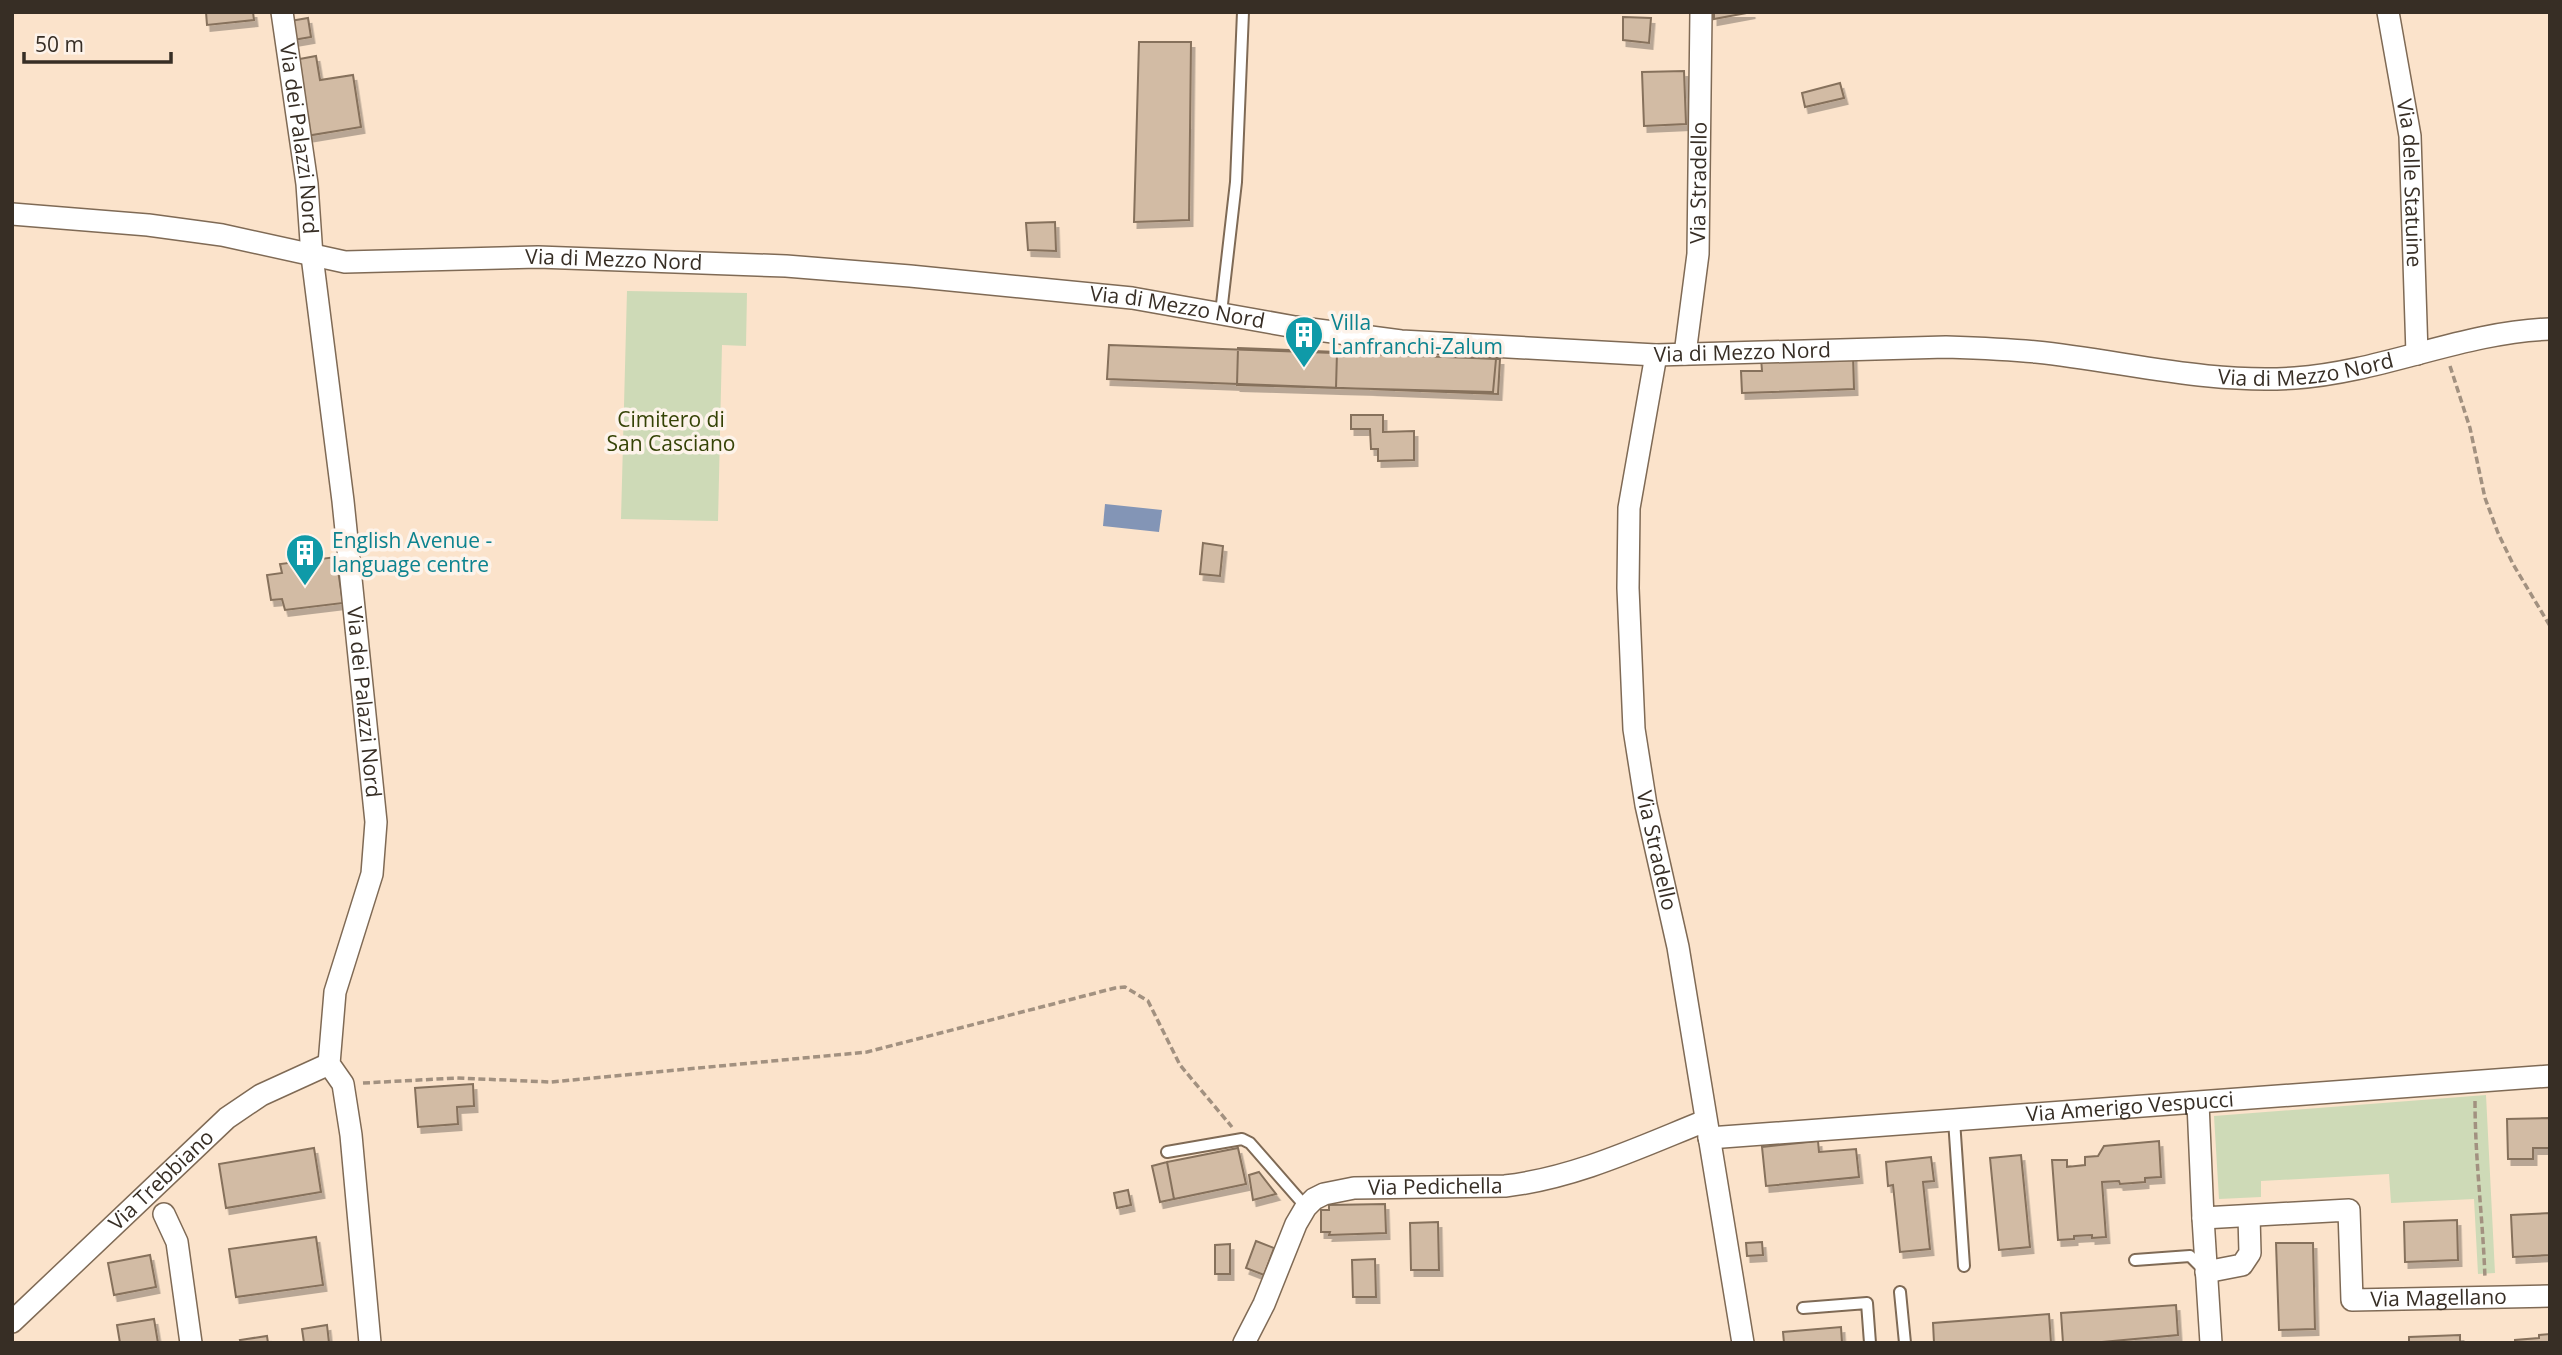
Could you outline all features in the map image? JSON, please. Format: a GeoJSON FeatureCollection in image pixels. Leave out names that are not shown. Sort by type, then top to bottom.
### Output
{"type":"FeatureCollection","features":[{"type":"Feature","properties":{"kind":"street","name":"Via dei Palazzi Nord"},"geometry":{"type":"LineString","coordinates":[[282,12],[307,184],[312,256],[345,515],[377,835],[368,892],[335,992],[330,1064]]}},
{"type":"Feature","properties":{"kind":"street","name":"Via Stradello"},"geometry":{"type":"LineString","coordinates":[[1685,354],[1698,254],[1701,12]]}},
{"type":"Feature","properties":{"kind":"street","name":"Via delle Statuine"},"geometry":{"type":"LineString","coordinates":[[2388,12],[2410,136],[2417,355]]}},
{"type":"Feature","properties":{"kind":"street","name":"Via di Mezzo Nord"},"geometry":{"type":"LineString","coordinates":[[12,214],[222,234],[312,256],[361,262],[538,257],[786,266],[1085,292],[1295,327],[1401,341],[1656,355],[1946,347],[2035,352],[2179,374],[2243,380],[2339,374],[2444,348],[2550,329]]}},
{"type":"Feature","properties":{"kind":"street","name":"Via Stradello"},"geometry":{"type":"LineString","coordinates":[[1656,355],[1629,515],[1628,588],[1634,729],[1646,805],[1678,947],[1743,1343]]}},
{"type":"Feature","properties":{"kind":"street"},"geometry":{"type":"LineString","coordinates":[[330,1064],[343,1084],[351,1136],[370,1343]]}},
{"type":"Feature","properties":{"kind":"street","name":"Via Trebbiano"},"geometry":{"type":"LineString","coordinates":[[12,1322],[227,1118],[261,1095],[330,1064]]}},
{"type":"Feature","properties":{"kind":"street","name":"Via Amerigo Vespucci"},"geometry":{"type":"LineString","coordinates":[[1707,1130],[1954,1120],[2550,1076]]}},
{"type":"Feature","properties":{"kind":"street"},"geometry":{"type":"LineString","coordinates":[[2198,1103],[2211,1343]]}},
{"type":"Feature","properties":{"kind":"street","name":"Via Pedichella"},"geometry":{"type":"LineString","coordinates":[[1306,1207],[1324,1195],[1354,1188],[1505,1186],[1540,1181],[1707,1130]]}},
{"type":"Feature","properties":{"kind":"street"},"geometry":{"type":"LineString","coordinates":[[1244,1343],[1306,1207]]}},
{"type":"Feature","properties":{"kind":"street","name":"Via Magellano"},"geometry":{"type":"LineString","coordinates":[[2203,1218],[2349,1210],[2352,1300],[2550,1296]]}},
{"type":"Feature","properties":{"kind":"street"},"geometry":{"type":"LineString","coordinates":[[164,1214],[177,1242],[191,1343]]}},
{"type":"Feature","properties":{"kind":"street"},"geometry":{"type":"LineString","coordinates":[[2206,1272],[2242,1265],[2250,1253],[2249,1216]]}},
{"type":"Feature","properties":{"kind":"lane"},"geometry":{"type":"LineString","coordinates":[[1221,313],[1236,181],[1243,12]]}},
{"type":"Feature","properties":{"kind":"lane"},"geometry":{"type":"LineString","coordinates":[[1954,1120],[1964,1266]]}},
{"type":"Feature","properties":{"kind":"lane"},"geometry":{"type":"LineString","coordinates":[[1167,1152],[1242,1139],[1250,1143],[1306,1207]]}},
{"type":"Feature","properties":{"kind":"lane"},"geometry":{"type":"LineString","coordinates":[[2135,1260],[2190,1256],[2206,1272]]}},
{"type":"Feature","properties":{"kind":"lane"},"geometry":{"type":"LineString","coordinates":[[1900,1292],[1905,1343]]}},
{"type":"Feature","properties":{"kind":"lane"},"geometry":{"type":"LineString","coordinates":[[1803,1308],[1867,1303],[1870,1343]]}},
{"type":"Feature","properties":{"kind":"path"},"geometry":{"type":"LineString","coordinates":[[2444,348],[2470,428],[2486,498],[2498,533],[2550,626]]}},
{"type":"Feature","properties":{"kind":"path"},"geometry":{"type":"LineString","coordinates":[[343,1084],[457,1078],[551,1082],[867,1052],[1125,987],[1149,1001],[1180,1065],[1242,1139]]}},
{"type":"Feature","properties":{"kind":"path"},"geometry":{"type":"LineString","coordinates":[[2476,1082],[2475,1145],[2483,1216],[2486,1298]]}},
{"type":"Feature","properties":{"kind":"green space","name":"Cimitero di San Casciano"},"geometry":{"type":"Polygon","coordinates":[[[627,291],[747,293],[746,346],[722,345],[718,521],[621,519],[627,291]]]}},
{"type":"Feature","properties":{"kind":"green space"},"geometry":{"type":"Polygon","coordinates":[[[2486,1095],[2495,1273],[2478,1274],[2474,1199],[2391,1203],[2389,1174],[2261,1181],[2261,1197],[2219,1199],[2214,1116],[2486,1095]]]}},
{"type":"Feature","properties":{"kind":"water"},"geometry":{"type":"Polygon","coordinates":[[[1105,504],[1162,510],[1159,532],[1103,526],[1105,504]]]}},
{"type":"Feature","properties":{"kind":"building"},"geometry":{"type":"Polygon","coordinates":[[[206,12],[253,12],[254,20],[207,25],[206,12]]]}},
{"type":"Feature","properties":{"kind":"building"},"geometry":{"type":"Polygon","coordinates":[[[1714,12],[1752,12],[1714,19],[1714,12]]]}},
{"type":"Feature","properties":{"kind":"building"},"geometry":{"type":"Polygon","coordinates":[[[1623,17],[1651,18],[1649,43],[1623,40],[1623,17]]]}},
{"type":"Feature","properties":{"kind":"building"},"geometry":{"type":"Polygon","coordinates":[[[308,18],[311,37],[293,40],[290,21],[308,18]]]}},
{"type":"Feature","properties":{"kind":"building"},"geometry":{"type":"Polygon","coordinates":[[[1139,42],[1191,42],[1189,220],[1134,222],[1139,42]]]}},
{"type":"Feature","properties":{"kind":"building"},"geometry":{"type":"Polygon","coordinates":[[[316,56],[320,80],[353,75],[361,127],[306,136],[294,60],[316,56]]]}},
{"type":"Feature","properties":{"kind":"building"},"geometry":{"type":"Polygon","coordinates":[[[1684,71],[1686,124],[1644,126],[1642,72],[1684,71]]]}},
{"type":"Feature","properties":{"kind":"building"},"geometry":{"type":"Polygon","coordinates":[[[1840,83],[1844,98],[1805,107],[1802,93],[1840,83]]]}},
{"type":"Feature","properties":{"kind":"building"},"geometry":{"type":"Polygon","coordinates":[[[1055,222],[1056,251],[1028,250],[1026,223],[1055,222]]]}},
{"type":"Feature","properties":{"kind":"building","name":"Villa Lanfranchi-Zalum"},"geometry":{"type":"Polygon","coordinates":[[[1109,345],[1500,359],[1498,394],[1107,379],[1109,345]]]}},
{"type":"Feature","properties":{"kind":"building"},"geometry":{"type":"Polygon","coordinates":[[[1238,348],[1337,352],[1336,388],[1237,385],[1238,348]]]}},
{"type":"Feature","properties":{"kind":"building"},"geometry":{"type":"Polygon","coordinates":[[[1337,352],[1496,359],[1493,392],[1336,388],[1337,352]]]}},
{"type":"Feature","properties":{"kind":"building"},"geometry":{"type":"Polygon","coordinates":[[[1853,355],[1854,389],[1742,393],[1741,371],[1762,371],[1761,358],[1853,355]]]}},
{"type":"Feature","properties":{"kind":"building"},"geometry":{"type":"Polygon","coordinates":[[[1351,415],[1383,415],[1383,432],[1414,431],[1414,460],[1378,461],[1378,449],[1371,449],[1370,429],[1351,429],[1351,415]]]}},
{"type":"Feature","properties":{"kind":"building"},"geometry":{"type":"Polygon","coordinates":[[[1203,543],[1223,546],[1220,576],[1200,574],[1203,543]]]}},
{"type":"Feature","properties":{"kind":"building","name":"English Avenue - language centre"},"geometry":{"type":"Polygon","coordinates":[[[336,557],[343,603],[285,610],[282,599],[271,600],[267,575],[282,573],[280,564],[336,557]]]}},
{"type":"Feature","properties":{"kind":"building"},"geometry":{"type":"Polygon","coordinates":[[[473,1084],[474,1106],[457,1107],[458,1124],[418,1127],[415,1088],[473,1084]]]}},
{"type":"Feature","properties":{"kind":"building"},"geometry":{"type":"Polygon","coordinates":[[[2550,1118],[2550,1158],[2549,1148],[2533,1148],[2533,1159],[2508,1159],[2507,1119],[2550,1118]]]}},
{"type":"Feature","properties":{"kind":"building"},"geometry":{"type":"Polygon","coordinates":[[[1818,1141],[1819,1152],[1856,1149],[1859,1177],[1766,1186],[1762,1147],[1818,1141]]]}},
{"type":"Feature","properties":{"kind":"building"},"geometry":{"type":"Polygon","coordinates":[[[2159,1141],[2161,1177],[2145,1178],[2145,1182],[2102,1182],[2106,1237],[2074,1236],[2074,1239],[2058,1240],[2052,1160],[2067,1160],[2067,1167],[2085,1165],[2085,1157],[2098,1156],[2104,1146],[2159,1141]]]}},
{"type":"Feature","properties":{"kind":"building"},"geometry":{"type":"Polygon","coordinates":[[[314,1148],[321,1192],[226,1208],[219,1164],[314,1148]]]}},
{"type":"Feature","properties":{"kind":"building"},"geometry":{"type":"Polygon","coordinates":[[[1238,1148],[1246,1184],[1174,1199],[1167,1162],[1238,1148]]]}},
{"type":"Feature","properties":{"kind":"building"},"geometry":{"type":"Polygon","coordinates":[[[2021,1155],[2030,1247],[1999,1250],[1990,1158],[2021,1155]]]}},
{"type":"Feature","properties":{"kind":"building"},"geometry":{"type":"Polygon","coordinates":[[[1931,1157],[1934,1181],[1923,1182],[1930,1249],[1900,1252],[1893,1185],[1888,1186],[1886,1162],[1931,1157]]]}},
{"type":"Feature","properties":{"kind":"building"},"geometry":{"type":"Polygon","coordinates":[[[1167,1162],[1174,1199],[1160,1202],[1152,1166],[1167,1162]]]}},
{"type":"Feature","properties":{"kind":"building"},"geometry":{"type":"Polygon","coordinates":[[[1259,1172],[1276,1194],[1253,1200],[1249,1175],[1259,1172]]]}},
{"type":"Feature","properties":{"kind":"building"},"geometry":{"type":"Polygon","coordinates":[[[1128,1190],[1131,1205],[1117,1208],[1114,1193],[1128,1190]]]}},
{"type":"Feature","properties":{"kind":"building"},"geometry":{"type":"Polygon","coordinates":[[[1385,1204],[1386,1233],[1329,1235],[1330,1232],[1321,1232],[1321,1210],[1329,1210],[1329,1205],[1385,1204]]]}},
{"type":"Feature","properties":{"kind":"building"},"geometry":{"type":"Polygon","coordinates":[[[2550,1213],[2550,1255],[2513,1257],[2511,1215],[2550,1213]]]}},
{"type":"Feature","properties":{"kind":"building"},"geometry":{"type":"Polygon","coordinates":[[[2457,1220],[2458,1260],[2405,1262],[2404,1222],[2457,1220]]]}},
{"type":"Feature","properties":{"kind":"building"},"geometry":{"type":"Polygon","coordinates":[[[1438,1222],[1439,1270],[1411,1270],[1410,1223],[1438,1222]]]}},
{"type":"Feature","properties":{"kind":"building"},"geometry":{"type":"Polygon","coordinates":[[[316,1237],[323,1285],[236,1297],[229,1249],[316,1237]]]}},
{"type":"Feature","properties":{"kind":"building"},"geometry":{"type":"Polygon","coordinates":[[[1256,1241],[1274,1248],[1264,1275],[1246,1268],[1256,1241]]]}},
{"type":"Feature","properties":{"kind":"building"},"geometry":{"type":"Polygon","coordinates":[[[1762,1242],[1763,1255],[1747,1256],[1746,1243],[1762,1242]]]}},
{"type":"Feature","properties":{"kind":"building"},"geometry":{"type":"Polygon","coordinates":[[[2276,1243],[2313,1243],[2315,1329],[2279,1330],[2276,1243]]]}},
{"type":"Feature","properties":{"kind":"building"},"geometry":{"type":"Polygon","coordinates":[[[1230,1244],[1230,1274],[1215,1274],[1215,1245],[1230,1244]]]}},
{"type":"Feature","properties":{"kind":"building"},"geometry":{"type":"Polygon","coordinates":[[[150,1255],[156,1287],[114,1295],[108,1263],[150,1255]]]}},
{"type":"Feature","properties":{"kind":"building"},"geometry":{"type":"Polygon","coordinates":[[[1375,1259],[1376,1297],[1353,1297],[1352,1260],[1375,1259]]]}},
{"type":"Feature","properties":{"kind":"building"},"geometry":{"type":"Polygon","coordinates":[[[2176,1305],[2178,1335],[2063,1343],[2061,1313],[2176,1305]]]}},
{"type":"Feature","properties":{"kind":"building"},"geometry":{"type":"Polygon","coordinates":[[[2049,1314],[2051,1343],[1934,1343],[1933,1323],[2049,1314]]]}},
{"type":"Feature","properties":{"kind":"building"},"geometry":{"type":"Polygon","coordinates":[[[154,1319],[158,1343],[120,1343],[117,1325],[154,1319]]]}},
{"type":"Feature","properties":{"kind":"building"},"geometry":{"type":"Polygon","coordinates":[[[327,1325],[329,1343],[304,1343],[302,1329],[327,1325]]]}},
{"type":"Feature","properties":{"kind":"building"},"geometry":{"type":"Polygon","coordinates":[[[1841,1327],[1842,1343],[1784,1343],[1783,1332],[1841,1327]]]}},
{"type":"Feature","properties":{"kind":"building"},"geometry":{"type":"Polygon","coordinates":[[[2550,1334],[2550,1343],[2515,1343],[2515,1340],[2550,1334]]]}},
{"type":"Feature","properties":{"kind":"building"},"geometry":{"type":"Polygon","coordinates":[[[2460,1335],[2460,1343],[2409,1343],[2409,1337],[2460,1335]]]}},
{"type":"Feature","properties":{"kind":"building"},"geometry":{"type":"Polygon","coordinates":[[[267,1336],[268,1343],[241,1343],[240,1340],[267,1336]]]}},
{"type":"Feature","properties":{"kind":"place","name":"Villa Lanfranchi-Zalum"},"geometry":{"type":"Point","coordinates":[1304,369]}},
{"type":"Feature","properties":{"kind":"place","name":"English Avenue - language centre"},"geometry":{"type":"Point","coordinates":[305,587]}}]}
